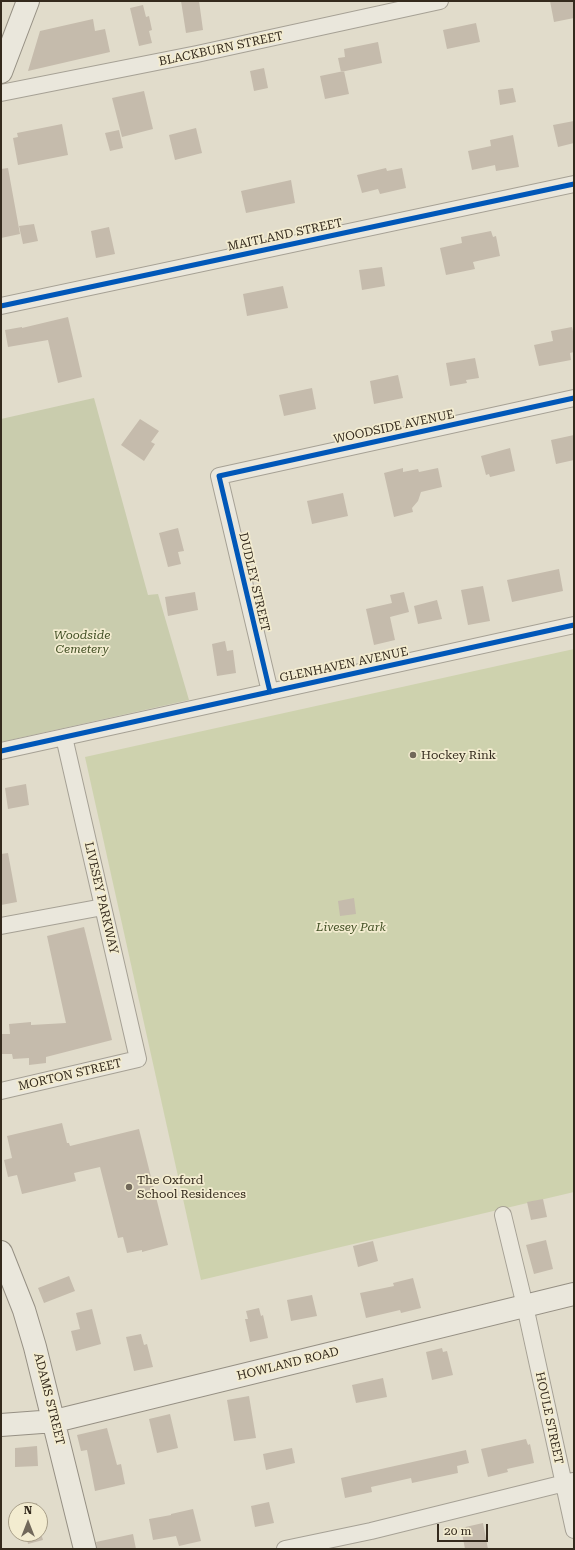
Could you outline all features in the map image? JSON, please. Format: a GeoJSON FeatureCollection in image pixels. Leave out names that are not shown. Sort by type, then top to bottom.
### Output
{"type":"FeatureCollection","features":[{"type":"Feature","properties":{"kind":"main road"},"geometry":{"type":"LineString","coordinates":[[1,72],[28,1]]}},
{"type":"Feature","properties":{"kind":"main road","name":"ADAMS STREET"},"geometry":{"type":"LineString","coordinates":[[1,1252],[24,1310],[35,1347],[55,1421],[86,1549]]}},
{"type":"Feature","properties":{"kind":"main road","name":"HOWLAND ROAD"},"geometry":{"type":"LineString","coordinates":[[1,1425],[55,1421],[574,1294]]}},
{"type":"Feature","properties":{"kind":"street","name":"BLACKBURN STREET"},"geometry":{"type":"LineString","coordinates":[[1,93],[204,53],[440,1]]}},
{"type":"Feature","properties":{"kind":"street","name":"MAITLAND STREET"},"geometry":{"type":"LineString","coordinates":[[1,306],[574,184]]}},
{"type":"Feature","properties":{"kind":"street","name":"WOODSIDE AVENUE"},"geometry":{"type":"LineString","coordinates":[[219,476],[574,398]]}},
{"type":"Feature","properties":{"kind":"street","name":"DUDLEY STREET"},"geometry":{"type":"LineString","coordinates":[[219,476],[270,692]]}},
{"type":"Feature","properties":{"kind":"street","name":"GLENHAVEN AVENUE"},"geometry":{"type":"LineString","coordinates":[[1,751],[574,625]]}},
{"type":"Feature","properties":{"kind":"street","name":"LIVESEY PARKWAY"},"geometry":{"type":"LineString","coordinates":[[64,737],[138,1059]]}},
{"type":"Feature","properties":{"kind":"street"},"geometry":{"type":"LineString","coordinates":[[1,926],[103,906]]}},
{"type":"Feature","properties":{"kind":"street","name":"MORTON STREET"},"geometry":{"type":"LineString","coordinates":[[1,1091],[138,1059]]}},
{"type":"Feature","properties":{"kind":"street","name":"HOULE STREET"},"geometry":{"type":"LineString","coordinates":[[503,1215],[569,1482],[574,1530]]}},
{"type":"Feature","properties":{"kind":"street"},"geometry":{"type":"LineString","coordinates":[[284,1549],[371,1531],[569,1482]]}},
{"type":"Feature","properties":{"kind":"green space","name":"Woodside Cemetery"},"geometry":{"type":"Polygon","coordinates":[[[94,398],[148,595],[158,594],[189,700],[1,742],[1,419],[94,398]]]}},
{"type":"Feature","properties":{"kind":"green space","name":"Livesey Park"},"geometry":{"type":"Polygon","coordinates":[[[574,649],[574,1192],[201,1280],[85,757],[574,649]]]}},
{"type":"Feature","properties":{"kind":"building"},"geometry":{"type":"Polygon","coordinates":[[[181,1],[199,1],[203,30],[186,33],[181,1]]]}},
{"type":"Feature","properties":{"kind":"building"},"geometry":{"type":"Polygon","coordinates":[[[550,1],[574,1],[574,18],[554,22],[550,1]]]}},
{"type":"Feature","properties":{"kind":"building"},"geometry":{"type":"Polygon","coordinates":[[[143,5],[146,17],[149,16],[152,30],[149,31],[152,43],[139,46],[130,8],[143,5]]]}},
{"type":"Feature","properties":{"kind":"building"},"geometry":{"type":"Polygon","coordinates":[[[93,19],[95,31],[105,29],[110,52],[28,71],[40,31],[93,19]]]}},
{"type":"Feature","properties":{"kind":"building"},"geometry":{"type":"Polygon","coordinates":[[[476,23],[480,42],[447,49],[443,30],[476,23]]]}},
{"type":"Feature","properties":{"kind":"building"},"geometry":{"type":"Polygon","coordinates":[[[378,42],[382,63],[341,72],[338,58],[345,57],[344,49],[378,42]]]}},
{"type":"Feature","properties":{"kind":"building"},"geometry":{"type":"Polygon","coordinates":[[[264,68],[268,88],[254,91],[250,71],[264,68]]]}},
{"type":"Feature","properties":{"kind":"building"},"geometry":{"type":"Polygon","coordinates":[[[344,71],[349,94],[325,99],[320,76],[344,71]]]}},
{"type":"Feature","properties":{"kind":"building"},"geometry":{"type":"Polygon","coordinates":[[[513,88],[516,102],[500,105],[498,90],[513,88]]]}},
{"type":"Feature","properties":{"kind":"building"},"geometry":{"type":"Polygon","coordinates":[[[144,91],[153,129],[122,137],[112,98],[144,91]]]}},
{"type":"Feature","properties":{"kind":"building"},"geometry":{"type":"Polygon","coordinates":[[[574,121],[574,143],[558,147],[553,125],[574,121]]]}},
{"type":"Feature","properties":{"kind":"building"},"geometry":{"type":"Polygon","coordinates":[[[62,124],[68,155],[18,165],[13,138],[18,137],[17,133],[62,124]]]}},
{"type":"Feature","properties":{"kind":"building"},"geometry":{"type":"Polygon","coordinates":[[[196,128],[202,153],[175,160],[169,135],[196,128]]]}},
{"type":"Feature","properties":{"kind":"building"},"geometry":{"type":"Polygon","coordinates":[[[119,130],[123,148],[110,151],[105,133],[119,130]]]}},
{"type":"Feature","properties":{"kind":"building"},"geometry":{"type":"Polygon","coordinates":[[[513,135],[519,167],[496,171],[495,165],[472,170],[468,151],[491,146],[490,140],[513,135]]]}},
{"type":"Feature","properties":{"kind":"building"},"geometry":{"type":"Polygon","coordinates":[[[8,168],[20,234],[1,238],[1,169],[8,168]]]}},
{"type":"Feature","properties":{"kind":"building"},"geometry":{"type":"Polygon","coordinates":[[[386,168],[387,171],[402,168],[406,188],[380,194],[378,189],[362,193],[357,175],[386,168]]]}},
{"type":"Feature","properties":{"kind":"building"},"geometry":{"type":"Polygon","coordinates":[[[291,180],[295,203],[246,213],[241,191],[291,180]]]}},
{"type":"Feature","properties":{"kind":"building"},"geometry":{"type":"Polygon","coordinates":[[[34,224],[38,241],[23,244],[19,226],[34,224]]]}},
{"type":"Feature","properties":{"kind":"building"},"geometry":{"type":"Polygon","coordinates":[[[109,227],[115,254],[96,258],[91,231],[109,227]]]}},
{"type":"Feature","properties":{"kind":"building"},"geometry":{"type":"Polygon","coordinates":[[[491,231],[493,237],[496,236],[500,256],[473,262],[475,269],[446,275],[440,248],[462,243],[461,237],[491,231]]]}},
{"type":"Feature","properties":{"kind":"building"},"geometry":{"type":"Polygon","coordinates":[[[382,267],[385,286],[362,290],[359,270],[382,267]]]}},
{"type":"Feature","properties":{"kind":"building"},"geometry":{"type":"Polygon","coordinates":[[[283,286],[288,308],[247,316],[243,294],[283,286]]]}},
{"type":"Feature","properties":{"kind":"building"},"geometry":{"type":"Polygon","coordinates":[[[68,317],[82,377],[58,383],[48,340],[8,347],[5,330],[22,328],[68,317]]]}},
{"type":"Feature","properties":{"kind":"building"},"geometry":{"type":"Polygon","coordinates":[[[572,327],[574,336],[574,352],[570,353],[571,360],[539,366],[534,345],[553,341],[551,331],[572,327]]]}},
{"type":"Feature","properties":{"kind":"building"},"geometry":{"type":"Polygon","coordinates":[[[475,358],[479,378],[466,380],[467,383],[450,386],[446,363],[475,358]]]}},
{"type":"Feature","properties":{"kind":"building"},"geometry":{"type":"Polygon","coordinates":[[[398,375],[403,398],[374,404],[370,381],[398,375]]]}},
{"type":"Feature","properties":{"kind":"building"},"geometry":{"type":"Polygon","coordinates":[[[312,388],[316,409],[284,416],[279,395],[312,388]]]}},
{"type":"Feature","properties":{"kind":"building"},"geometry":{"type":"Polygon","coordinates":[[[140,419],[159,431],[151,442],[155,444],[144,461],[121,445],[140,419]]]}},
{"type":"Feature","properties":{"kind":"building"},"geometry":{"type":"Polygon","coordinates":[[[574,435],[574,460],[556,464],[551,440],[574,435]]]}},
{"type":"Feature","properties":{"kind":"building"},"geometry":{"type":"Polygon","coordinates":[[[510,448],[515,471],[490,477],[489,474],[486,475],[481,456],[510,448]]]}},
{"type":"Feature","properties":{"kind":"building"},"geometry":{"type":"Polygon","coordinates":[[[403,468],[403,472],[418,469],[419,472],[438,468],[442,487],[421,492],[418,501],[412,508],[413,512],[394,517],[384,473],[403,468]]]}},
{"type":"Feature","properties":{"kind":"building"},"geometry":{"type":"Polygon","coordinates":[[[343,493],[348,516],[312,524],[307,501],[343,493]]]}},
{"type":"Feature","properties":{"kind":"building"},"geometry":{"type":"Polygon","coordinates":[[[178,528],[184,551],[178,552],[181,564],[168,567],[159,533],[178,528]]]}},
{"type":"Feature","properties":{"kind":"building"},"geometry":{"type":"Polygon","coordinates":[[[559,569],[563,591],[512,602],[507,580],[559,569]]]}},
{"type":"Feature","properties":{"kind":"building"},"geometry":{"type":"Polygon","coordinates":[[[483,586],[490,621],[468,625],[461,590],[483,586]]]}},
{"type":"Feature","properties":{"kind":"building"},"geometry":{"type":"Polygon","coordinates":[[[195,592],[198,610],[168,616],[165,597],[195,592]]]}},
{"type":"Feature","properties":{"kind":"building"},"geometry":{"type":"Polygon","coordinates":[[[404,592],[409,612],[390,617],[395,640],[374,645],[366,609],[392,603],[390,595],[404,592]]]}},
{"type":"Feature","properties":{"kind":"building"},"geometry":{"type":"Polygon","coordinates":[[[437,600],[442,619],[418,624],[414,606],[437,600]]]}},
{"type":"Feature","properties":{"kind":"building"},"geometry":{"type":"Polygon","coordinates":[[[225,641],[227,651],[233,650],[236,673],[217,676],[212,644],[225,641]]]}},
{"type":"Feature","properties":{"kind":"building"},"geometry":{"type":"Polygon","coordinates":[[[26,784],[29,805],[8,809],[5,788],[26,784]]]}},
{"type":"Feature","properties":{"kind":"building"},"geometry":{"type":"Polygon","coordinates":[[[8,853],[17,902],[1,905],[1,854],[8,853]]]}},
{"type":"Feature","properties":{"kind":"building"},"geometry":{"type":"Polygon","coordinates":[[[354,898],[356,914],[340,916],[338,901],[354,898]]]}},
{"type":"Feature","properties":{"kind":"building"},"geometry":{"type":"Polygon","coordinates":[[[84,927],[112,1040],[46,1057],[46,1063],[29,1065],[29,1058],[13,1059],[12,1054],[1,1054],[1,1034],[10,1034],[9,1024],[31,1022],[31,1025],[66,1023],[47,936],[84,927]]]}},
{"type":"Feature","properties":{"kind":"building","name":"The Oxford School Residences"},"geometry":{"type":"Polygon","coordinates":[[[62,1123],[67,1143],[69,1143],[70,1146],[139,1129],[168,1245],[142,1252],[142,1250],[127,1253],[123,1237],[118,1238],[100,1167],[74,1173],[76,1181],[22,1194],[17,1175],[8,1177],[4,1160],[12,1158],[7,1136],[62,1123]]]}},
{"type":"Feature","properties":{"kind":"building"},"geometry":{"type":"Polygon","coordinates":[[[543,1199],[547,1217],[531,1220],[527,1202],[543,1199]]]}},
{"type":"Feature","properties":{"kind":"building"},"geometry":{"type":"Polygon","coordinates":[[[546,1240],[553,1269],[534,1274],[526,1245],[546,1240]]]}},
{"type":"Feature","properties":{"kind":"building"},"geometry":{"type":"Polygon","coordinates":[[[373,1241],[378,1261],[358,1267],[353,1246],[373,1241]]]}},
{"type":"Feature","properties":{"kind":"building"},"geometry":{"type":"Polygon","coordinates":[[[69,1276],[75,1291],[44,1303],[38,1288],[69,1276]]]}},
{"type":"Feature","properties":{"kind":"building"},"geometry":{"type":"Polygon","coordinates":[[[413,1278],[421,1308],[401,1313],[400,1310],[366,1318],[360,1293],[394,1286],[393,1283],[413,1278]]]}},
{"type":"Feature","properties":{"kind":"building"},"geometry":{"type":"Polygon","coordinates":[[[312,1295],[317,1316],[291,1321],[287,1300],[312,1295]]]}},
{"type":"Feature","properties":{"kind":"building"},"geometry":{"type":"Polygon","coordinates":[[[259,1308],[261,1316],[263,1315],[268,1338],[250,1342],[245,1319],[248,1319],[246,1311],[259,1308]]]}},
{"type":"Feature","properties":{"kind":"building"},"geometry":{"type":"Polygon","coordinates":[[[92,1309],[101,1344],[76,1351],[71,1331],[80,1329],[76,1313],[92,1309]]]}},
{"type":"Feature","properties":{"kind":"building"},"geometry":{"type":"Polygon","coordinates":[[[141,1334],[144,1345],[147,1344],[153,1367],[134,1371],[126,1337],[141,1334]]]}},
{"type":"Feature","properties":{"kind":"building"},"geometry":{"type":"Polygon","coordinates":[[[442,1348],[443,1352],[447,1351],[453,1375],[432,1380],[426,1352],[442,1348]]]}},
{"type":"Feature","properties":{"kind":"building"},"geometry":{"type":"Polygon","coordinates":[[[383,1378],[387,1397],[356,1403],[352,1385],[383,1378]]]}},
{"type":"Feature","properties":{"kind":"building"},"geometry":{"type":"Polygon","coordinates":[[[249,1396],[256,1438],[234,1441],[227,1400],[249,1396]]]}},
{"type":"Feature","properties":{"kind":"building"},"geometry":{"type":"Polygon","coordinates":[[[170,1414],[178,1448],[157,1453],[149,1419],[170,1414]]]}},
{"type":"Feature","properties":{"kind":"building"},"geometry":{"type":"Polygon","coordinates":[[[107,1428],[117,1465],[121,1464],[125,1484],[95,1491],[87,1450],[81,1451],[77,1435],[107,1428]]]}},
{"type":"Feature","properties":{"kind":"building"},"geometry":{"type":"Polygon","coordinates":[[[526,1439],[528,1445],[530,1444],[534,1463],[507,1469],[508,1472],[488,1477],[481,1449],[526,1439]]]}},
{"type":"Feature","properties":{"kind":"building"},"geometry":{"type":"Polygon","coordinates":[[[37,1446],[38,1466],[15,1467],[15,1448],[37,1446]]]}},
{"type":"Feature","properties":{"kind":"building"},"geometry":{"type":"Polygon","coordinates":[[[292,1448],[295,1463],[266,1470],[263,1454],[292,1448]]]}},
{"type":"Feature","properties":{"kind":"building"},"geometry":{"type":"Polygon","coordinates":[[[466,1450],[469,1463],[457,1466],[458,1473],[412,1483],[411,1478],[371,1487],[372,1492],[345,1498],[341,1478],[466,1450]]]}},
{"type":"Feature","properties":{"kind":"building"},"geometry":{"type":"Polygon","coordinates":[[[269,1502],[274,1523],[255,1527],[251,1506],[269,1502]]]}},
{"type":"Feature","properties":{"kind":"building"},"geometry":{"type":"Polygon","coordinates":[[[193,1509],[201,1541],[179,1546],[176,1536],[153,1540],[149,1519],[193,1509]]]}},
{"type":"Feature","properties":{"kind":"building"},"geometry":{"type":"Polygon","coordinates":[[[483,1523],[488,1549],[465,1549],[461,1528],[483,1523]]]}},
{"type":"Feature","properties":{"kind":"building"},"geometry":{"type":"Polygon","coordinates":[[[133,1534],[136,1549],[97,1549],[96,1542],[133,1534]]]}},
{"type":"Feature","properties":{"kind":"cycle path"},"geometry":{"type":"LineString","coordinates":[[1,306],[574,184]]}},
{"type":"Feature","properties":{"kind":"cycle path"},"geometry":{"type":"LineString","coordinates":[[270,692],[219,476],[574,398]]}},
{"type":"Feature","properties":{"kind":"cycle path"},"geometry":{"type":"LineString","coordinates":[[1,751],[574,625]]}},
{"type":"Feature","properties":{"kind":"place","name":"Hockey Rink"},"geometry":{"type":"Point","coordinates":[413,755]}},
{"type":"Feature","properties":{"kind":"place","name":"The Oxford School Residences"},"geometry":{"type":"Point","coordinates":[129,1187]}}]}
